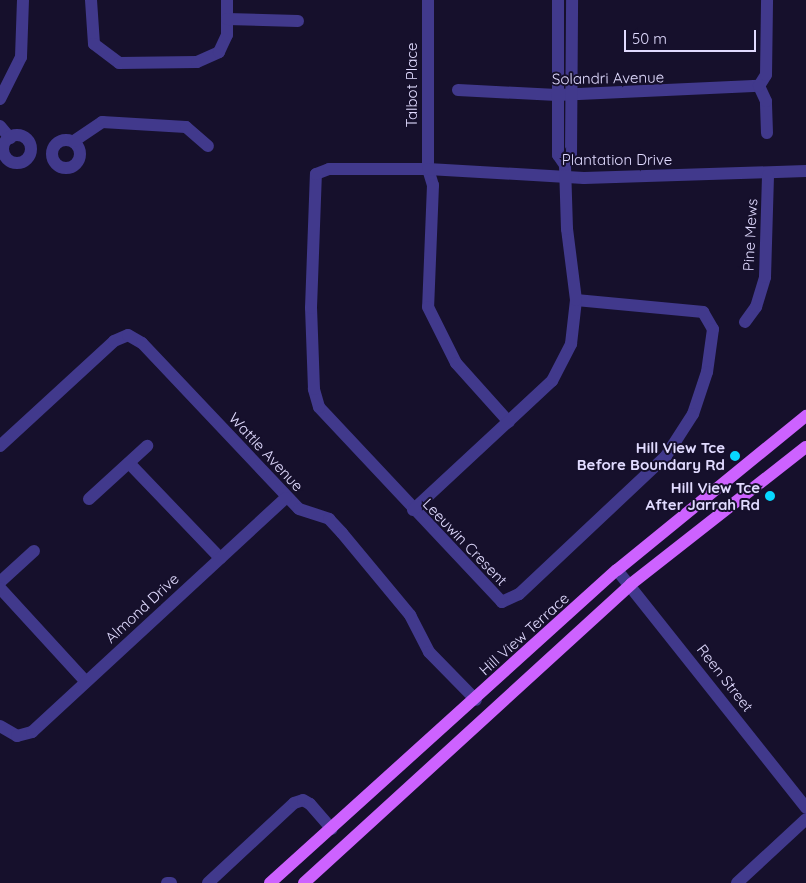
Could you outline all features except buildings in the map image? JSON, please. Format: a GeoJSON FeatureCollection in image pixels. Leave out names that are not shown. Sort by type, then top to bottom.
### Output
{"type":"FeatureCollection","features":[{"type":"Feature","properties":{"kind":"main road","name":"Hill View Terrace"},"geometry":{"type":"LineString","coordinates":[[270,883],[476,700],[617,570],[806,416]]}},
{"type":"Feature","properties":{"kind":"main road"},"geometry":{"type":"LineString","coordinates":[[304,883],[631,584],[806,447]]}},
{"type":"Feature","properties":{"kind":"street"},"geometry":{"type":"LineString","coordinates":[[0,99],[21,57],[23,0]]}},
{"type":"Feature","properties":{"kind":"street"},"geometry":{"type":"LineString","coordinates":[[91,0],[91,36],[108,58],[119,63],[197,62],[219,52],[227,19],[227,0]]}},
{"type":"Feature","properties":{"kind":"street","name":"Talbot Place"},"geometry":{"type":"LineString","coordinates":[[428,0],[428,169],[433,185],[428,307],[456,363],[509,422]]}},
{"type":"Feature","properties":{"kind":"street"},"geometry":{"type":"LineString","coordinates":[[558,0],[556,95],[558,155],[566,171]]}},
{"type":"Feature","properties":{"kind":"street"},"geometry":{"type":"LineString","coordinates":[[413,510],[509,422],[562,366],[571,344],[576,300],[567,229],[566,171],[572,156],[572,0]]}},
{"type":"Feature","properties":{"kind":"street"},"geometry":{"type":"LineString","coordinates":[[767,0],[766,75],[759,86],[766,100],[767,133]]}},
{"type":"Feature","properties":{"kind":"street"},"geometry":{"type":"LineString","coordinates":[[227,19],[298,21]]}},
{"type":"Feature","properties":{"kind":"street","name":"Solandri Avenue"},"geometry":{"type":"LineString","coordinates":[[458,90],[572,95],[759,86]]}},
{"type":"Feature","properties":{"kind":"street"},"geometry":{"type":"LineString","coordinates":[[52,154],[59,141],[74,141],[92,125],[121,123],[186,127],[208,146]]}},
{"type":"Feature","properties":{"kind":"street"},"geometry":{"type":"LineString","coordinates":[[0,126],[10,138]]}},
{"type":"Feature","properties":{"kind":"street"},"geometry":{"type":"LineString","coordinates":[[10,138],[24,138],[31,151]]}},
{"type":"Feature","properties":{"kind":"street"},"geometry":{"type":"LineString","coordinates":[[10,138],[2,154],[16,163],[26,160],[31,151]]}},
{"type":"Feature","properties":{"kind":"street"},"geometry":{"type":"LineString","coordinates":[[52,154],[56,164],[71,167],[81,155],[74,141]]}},
{"type":"Feature","properties":{"kind":"street"},"geometry":{"type":"LineString","coordinates":[[31,151],[52,154]]}},
{"type":"Feature","properties":{"kind":"street","name":"Plantation Drive"},"geometry":{"type":"LineString","coordinates":[[428,169],[768,175],[806,172]]}},
{"type":"Feature","properties":{"kind":"street","name":"Leeuwin Cresent"},"geometry":{"type":"LineString","coordinates":[[428,169],[322,170],[314,187],[311,308],[316,399],[325,416],[493,597],[510,600],[666,456],[701,395],[712,341],[709,318],[693,308],[576,300]]}},
{"type":"Feature","properties":{"kind":"street","name":"Pine Mews"},"geometry":{"type":"LineString","coordinates":[[745,322],[756,307],[765,276],[768,175]]}},
{"type":"Feature","properties":{"kind":"street","name":"Wattle Avenue"},"geometry":{"type":"LineString","coordinates":[[0,446],[114,341],[128,335],[142,343],[298,509],[329,519],[410,615],[429,652],[476,700]]}},
{"type":"Feature","properties":{"kind":"street"},"geometry":{"type":"LineString","coordinates":[[89,500],[147,446]]}},
{"type":"Feature","properties":{"kind":"street"},"geometry":{"type":"LineString","coordinates":[[129,463],[220,558]]}},
{"type":"Feature","properties":{"kind":"street","name":"Almond Drive"},"geometry":{"type":"LineString","coordinates":[[0,726],[17,736],[32,732],[286,498]]}},
{"type":"Feature","properties":{"kind":"street"},"geometry":{"type":"LineString","coordinates":[[0,582],[34,552]]}},
{"type":"Feature","properties":{"kind":"street","name":"Reen Street"},"geometry":{"type":"LineString","coordinates":[[617,570],[631,584],[806,808]]}},
{"type":"Feature","properties":{"kind":"street"},"geometry":{"type":"LineString","coordinates":[[0,588],[86,682]]}},
{"type":"Feature","properties":{"kind":"street"},"geometry":{"type":"LineString","coordinates":[[208,883],[294,803],[303,800],[310,804],[332,829]]}},
{"type":"Feature","properties":{"kind":"street"},"geometry":{"type":"LineString","coordinates":[[737,883],[806,819]]}},
{"type":"Feature","properties":{"kind":"place","name":"Hill View Tce Before Boundary Rd"},"geometry":{"type":"Point","coordinates":[735,456]}},
{"type":"Feature","properties":{"kind":"place","name":"Hill View Tce After Jarrah Rd"},"geometry":{"type":"Point","coordinates":[770,496]}}]}
